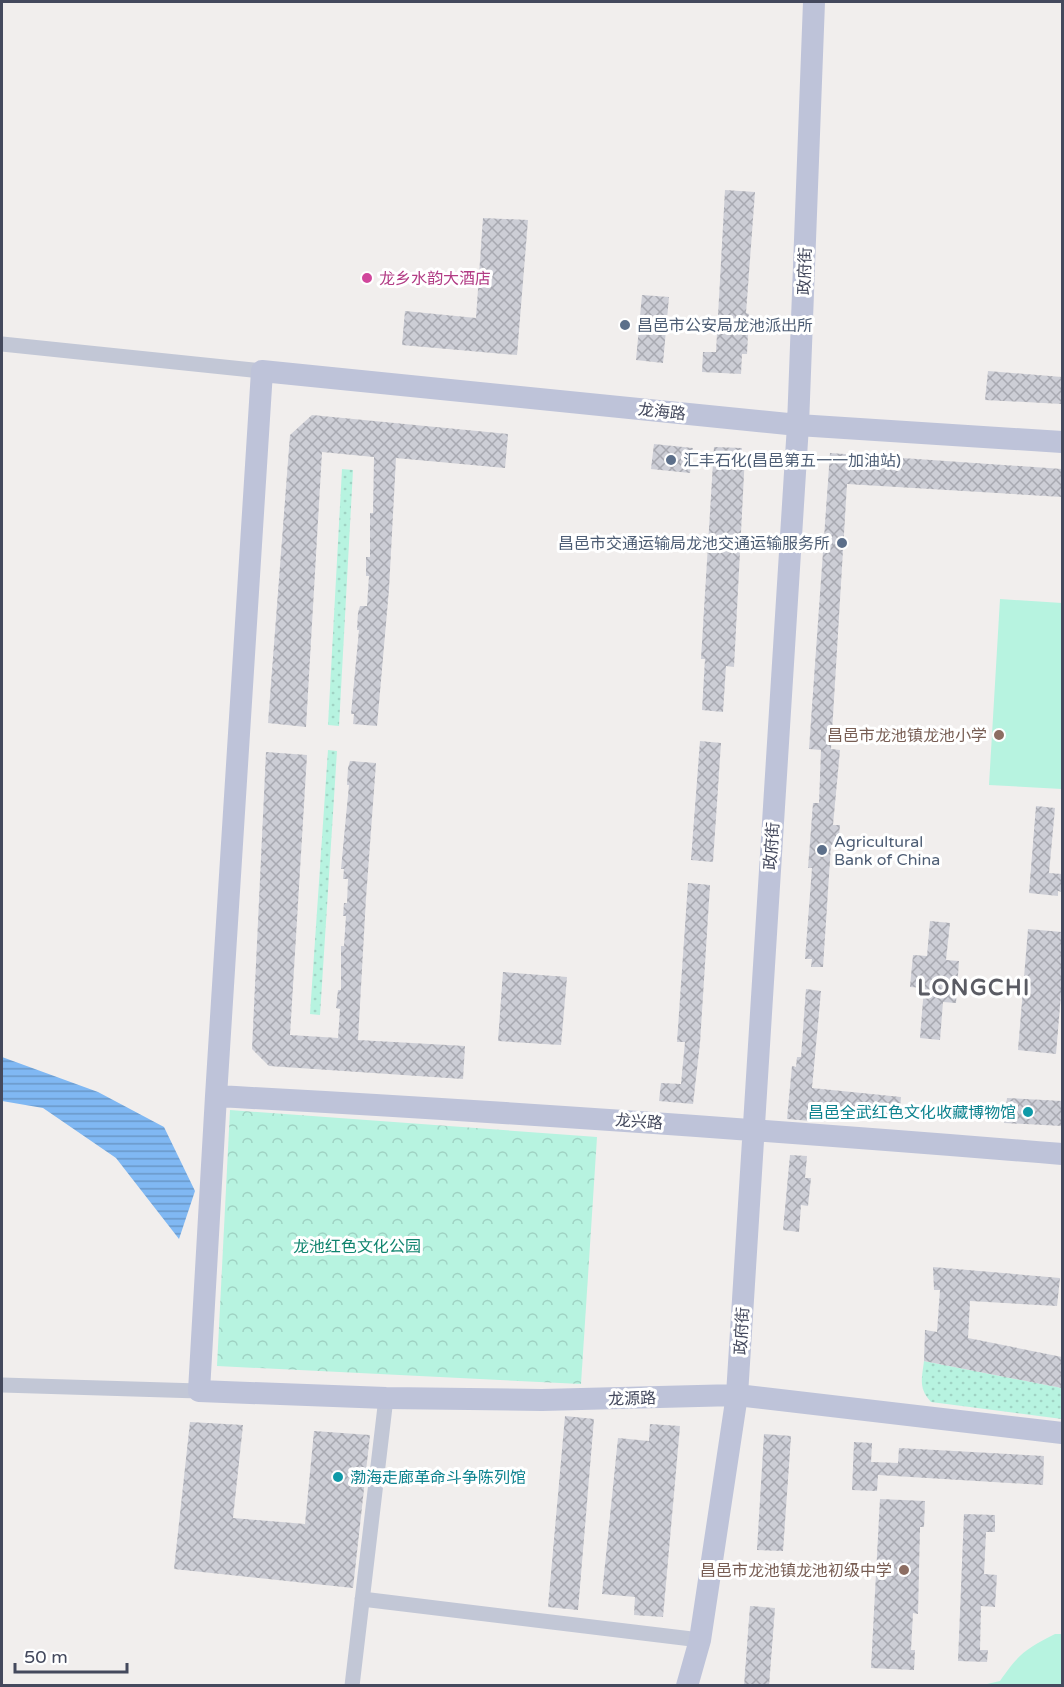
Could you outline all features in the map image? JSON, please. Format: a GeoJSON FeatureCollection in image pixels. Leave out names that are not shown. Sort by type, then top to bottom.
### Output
{"type":"FeatureCollection","features":[{"type":"Feature","properties":{"kind":"street","name":"政府街"},"geometry":{"type":"LineString","coordinates":[[687,1686],[700,1640],[737,1395],[798,424],[814,2]]}},
{"type":"Feature","properties":{"kind":"street"},"geometry":{"type":"LineString","coordinates":[[2,344],[262,372],[199,1391],[2,1385]]}},
{"type":"Feature","properties":{"kind":"street","name":"龙海路"},"geometry":{"type":"LineString","coordinates":[[262,372],[798,424],[1062,442]]}},
{"type":"Feature","properties":{"kind":"street","name":"龙兴路"},"geometry":{"type":"LineString","coordinates":[[216,1096],[485,1110],[1062,1154]]}},
{"type":"Feature","properties":{"kind":"street","name":"龙源路"},"geometry":{"type":"LineString","coordinates":[[199,1391],[386,1398],[542,1400],[737,1395],[1062,1433]]}},
{"type":"Feature","properties":{"kind":"street"},"geometry":{"type":"LineString","coordinates":[[352,1686],[386,1398]]}},
{"type":"Feature","properties":{"kind":"street"},"geometry":{"type":"LineString","coordinates":[[362,1599],[700,1640]]}},
{"type":"Feature","properties":{"kind":"green space"},"geometry":{"type":"Polygon","coordinates":[[[342,469],[353,470],[339,726],[328,725],[342,469]]]}},
{"type":"Feature","properties":{"kind":"green space"},"geometry":{"type":"Polygon","coordinates":[[[1000,599],[1062,603],[1062,789],[989,785],[1000,599]]]}},
{"type":"Feature","properties":{"kind":"green space"},"geometry":{"type":"Polygon","coordinates":[[[328,750],[337,751],[320,1015],[310,1014],[328,750]]]}},
{"type":"Feature","properties":{"kind":"green space","name":"龙池红色文化公园"},"geometry":{"type":"Polygon","coordinates":[[[230,1110],[597,1137],[581,1384],[217,1366],[230,1110]]]}},
{"type":"Feature","properties":{"kind":"green space"},"geometry":{"type":"Polygon","coordinates":[[[924,1361],[1062,1388],[1062,1419],[931,1402],[923,1387],[924,1361]]]}},
{"type":"Feature","properties":{"kind":"green space"},"geometry":{"type":"Polygon","coordinates":[[[1055,1634],[1062,1634],[1062,1685],[987,1685],[1000,1681],[1024,1653],[1055,1634]]]}},
{"type":"Feature","properties":{"kind":"water"},"geometry":{"type":"Polygon","coordinates":[[[2,1057],[98,1092],[164,1127],[195,1191],[179,1239],[116,1158],[43,1108],[2,1101],[2,1057]]]}},
{"type":"Feature","properties":{"kind":"building"},"geometry":{"type":"Polygon","coordinates":[[[725,190],[755,192],[746,313],[749,314],[747,354],[742,354],[741,374],[702,372],[703,352],[716,352],[725,190]]]}},
{"type":"Feature","properties":{"kind":"building"},"geometry":{"type":"Polygon","coordinates":[[[483,218],[528,220],[517,355],[402,345],[405,311],[476,318],[483,218]]]}},
{"type":"Feature","properties":{"kind":"building"},"geometry":{"type":"Polygon","coordinates":[[[642,295],[669,297],[663,363],[636,360],[642,295]]]}},
{"type":"Feature","properties":{"kind":"building"},"geometry":{"type":"Polygon","coordinates":[[[988,371],[1062,377],[1062,404],[985,400],[988,371]]]}},
{"type":"Feature","properties":{"kind":"building"},"geometry":{"type":"Polygon","coordinates":[[[312,415],[508,434],[505,468],[396,458],[389,589],[377,726],[353,724],[354,714],[351,714],[359,630],[357,630],[358,613],[360,606],[367,606],[369,576],[366,576],[366,557],[370,557],[374,457],[322,452],[306,727],[268,723],[290,435],[312,415]]]}},
{"type":"Feature","properties":{"kind":"building"},"geometry":{"type":"Polygon","coordinates":[[[654,444],[693,448],[690,473],[651,469],[654,444]]]}},
{"type":"Feature","properties":{"kind":"building"},"geometry":{"type":"Polygon","coordinates":[[[714,447],[742,448],[741,455],[745,455],[734,667],[726,666],[723,712],[702,710],[705,659],[701,659],[714,447]]]}},
{"type":"Feature","properties":{"kind":"building"},"geometry":{"type":"Polygon","coordinates":[[[830,453],[1062,469],[1062,497],[847,484],[831,749],[840,750],[833,825],[840,825],[838,846],[831,845],[823,967],[811,967],[812,959],[805,959],[812,868],[808,868],[813,803],[819,803],[821,750],[809,749],[830,453]]]}},
{"type":"Feature","properties":{"kind":"building"},"geometry":{"type":"Polygon","coordinates":[[[700,741],[721,743],[713,862],[691,860],[700,741]]]}},
{"type":"Feature","properties":{"kind":"building"},"geometry":{"type":"Polygon","coordinates":[[[266,752],[307,755],[290,1035],[338,1038],[340,1009],[336,1008],[338,990],[341,990],[341,946],[344,946],[346,916],[343,916],[344,903],[347,903],[348,879],[343,879],[344,869],[341,869],[349,785],[347,785],[348,768],[350,761],[376,763],[358,1040],[465,1046],[463,1079],[269,1066],[252,1049],[266,752]]]}},
{"type":"Feature","properties":{"kind":"building"},"geometry":{"type":"Polygon","coordinates":[[[1036,806],[1055,808],[1049,873],[1062,874],[1062,892],[1058,891],[1058,896],[1029,893],[1036,806]]]}},
{"type":"Feature","properties":{"kind":"building"},"geometry":{"type":"Polygon","coordinates":[[[688,883],[710,885],[700,1043],[693,1104],[659,1101],[661,1083],[681,1084],[685,1042],[677,1042],[688,883]]]}},
{"type":"Feature","properties":{"kind":"building"},"geometry":{"type":"Polygon","coordinates":[[[930,921],[950,923],[946,960],[959,961],[956,1003],[943,1002],[940,1040],[920,1038],[924,988],[910,987],[913,955],[927,956],[930,921]]]}},
{"type":"Feature","properties":{"kind":"building"},"geometry":{"type":"Polygon","coordinates":[[[1028,929],[1062,932],[1062,982],[1056,1054],[1018,1050],[1028,929]]]}},
{"type":"Feature","properties":{"kind":"building"},"geometry":{"type":"Polygon","coordinates":[[[503,972],[567,977],[561,1045],[498,1041],[503,972]]]}},
{"type":"Feature","properties":{"kind":"building"},"geometry":{"type":"Polygon","coordinates":[[[806,989],[821,991],[812,1088],[901,1097],[899,1119],[812,1110],[811,1121],[787,1119],[792,1066],[796,1067],[797,1057],[801,1057],[806,989]]]}},
{"type":"Feature","properties":{"kind":"building"},"geometry":{"type":"Polygon","coordinates":[[[1007,1098],[1062,1101],[1062,1126],[1004,1123],[1007,1098]]]}},
{"type":"Feature","properties":{"kind":"building"},"geometry":{"type":"Polygon","coordinates":[[[790,1155],[807,1156],[805,1178],[811,1178],[808,1206],[801,1205],[799,1232],[783,1230],[790,1155]]]}},
{"type":"Feature","properties":{"kind":"building"},"geometry":{"type":"Polygon","coordinates":[[[933,1267],[1060,1278],[1057,1306],[970,1301],[968,1338],[1062,1357],[1062,1388],[924,1361],[925,1330],[937,1332],[940,1290],[934,1290],[933,1267]]]}},
{"type":"Feature","properties":{"kind":"building"},"geometry":{"type":"Polygon","coordinates":[[[565,1416],[594,1419],[578,1610],[548,1607],[565,1416]]]}},
{"type":"Feature","properties":{"kind":"building","name":"渤海走廊革命斗争陈列馆"},"geometry":{"type":"Polygon","coordinates":[[[190,1422],[243,1425],[233,1518],[305,1524],[314,1431],[370,1435],[353,1588],[174,1569],[190,1422]]]}},
{"type":"Feature","properties":{"kind":"building"},"geometry":{"type":"Polygon","coordinates":[[[650,1424],[680,1426],[663,1617],[634,1615],[635,1597],[602,1594],[618,1438],[649,1441],[650,1424]]]}},
{"type":"Feature","properties":{"kind":"building"},"geometry":{"type":"Polygon","coordinates":[[[764,1434],[791,1436],[783,1551],[757,1550],[764,1434]]]}},
{"type":"Feature","properties":{"kind":"building"},"geometry":{"type":"Polygon","coordinates":[[[854,1442],[872,1443],[871,1462],[898,1463],[899,1448],[1044,1456],[1043,1485],[878,1475],[877,1491],[852,1490],[854,1442]]]}},
{"type":"Feature","properties":{"kind":"building"},"geometry":{"type":"Polygon","coordinates":[[[880,1499],[925,1501],[924,1527],[920,1527],[918,1614],[913,1613],[911,1650],[915,1650],[914,1670],[871,1668],[880,1499]]]}},
{"type":"Feature","properties":{"kind":"building"},"geometry":{"type":"Polygon","coordinates":[[[964,1514],[995,1515],[995,1532],[986,1532],[984,1574],[997,1575],[995,1607],[981,1606],[980,1650],[988,1650],[987,1662],[958,1661],[964,1514]]]}},
{"type":"Feature","properties":{"kind":"building"},"geometry":{"type":"Polygon","coordinates":[[[750,1606],[775,1608],[769,1686],[744,1686],[750,1606]]]}},
{"type":"Feature","properties":{"kind":"place","name":"龙乡水韵大酒店"},"geometry":{"type":"Point","coordinates":[367,278]}},
{"type":"Feature","properties":{"kind":"place","name":"昌邑市公安局龙池派出所"},"geometry":{"type":"Point","coordinates":[625,325]}},
{"type":"Feature","properties":{"kind":"place","name":"汇丰石化(昌邑第五一一加油站)"},"geometry":{"type":"Point","coordinates":[671,460]}},
{"type":"Feature","properties":{"kind":"place","name":"昌邑市交通运输局龙池交通运输服务所"},"geometry":{"type":"Point","coordinates":[842,543]}},
{"type":"Feature","properties":{"kind":"place","name":"昌邑市龙池镇龙池小学"},"geometry":{"type":"Point","coordinates":[999,735]}},
{"type":"Feature","properties":{"kind":"place","name":"Agricultural Bank of China"},"geometry":{"type":"Point","coordinates":[822,850]}},
{"type":"Feature","properties":{"kind":"place","name":"昌邑全武红色文化收藏博物馆"},"geometry":{"type":"Point","coordinates":[1028,1112]}},
{"type":"Feature","properties":{"kind":"place","name":"渤海走廊革命斗争陈列馆"},"geometry":{"type":"Point","coordinates":[338,1477]}},
{"type":"Feature","properties":{"kind":"place","name":"昌邑市龙池镇龙池初级中学"},"geometry":{"type":"Point","coordinates":[904,1570]}},
{"type":"Feature","properties":{"kind":"district","name":"LONGCHI"},"geometry":{"type":"Point","coordinates":[974,987]}}]}
